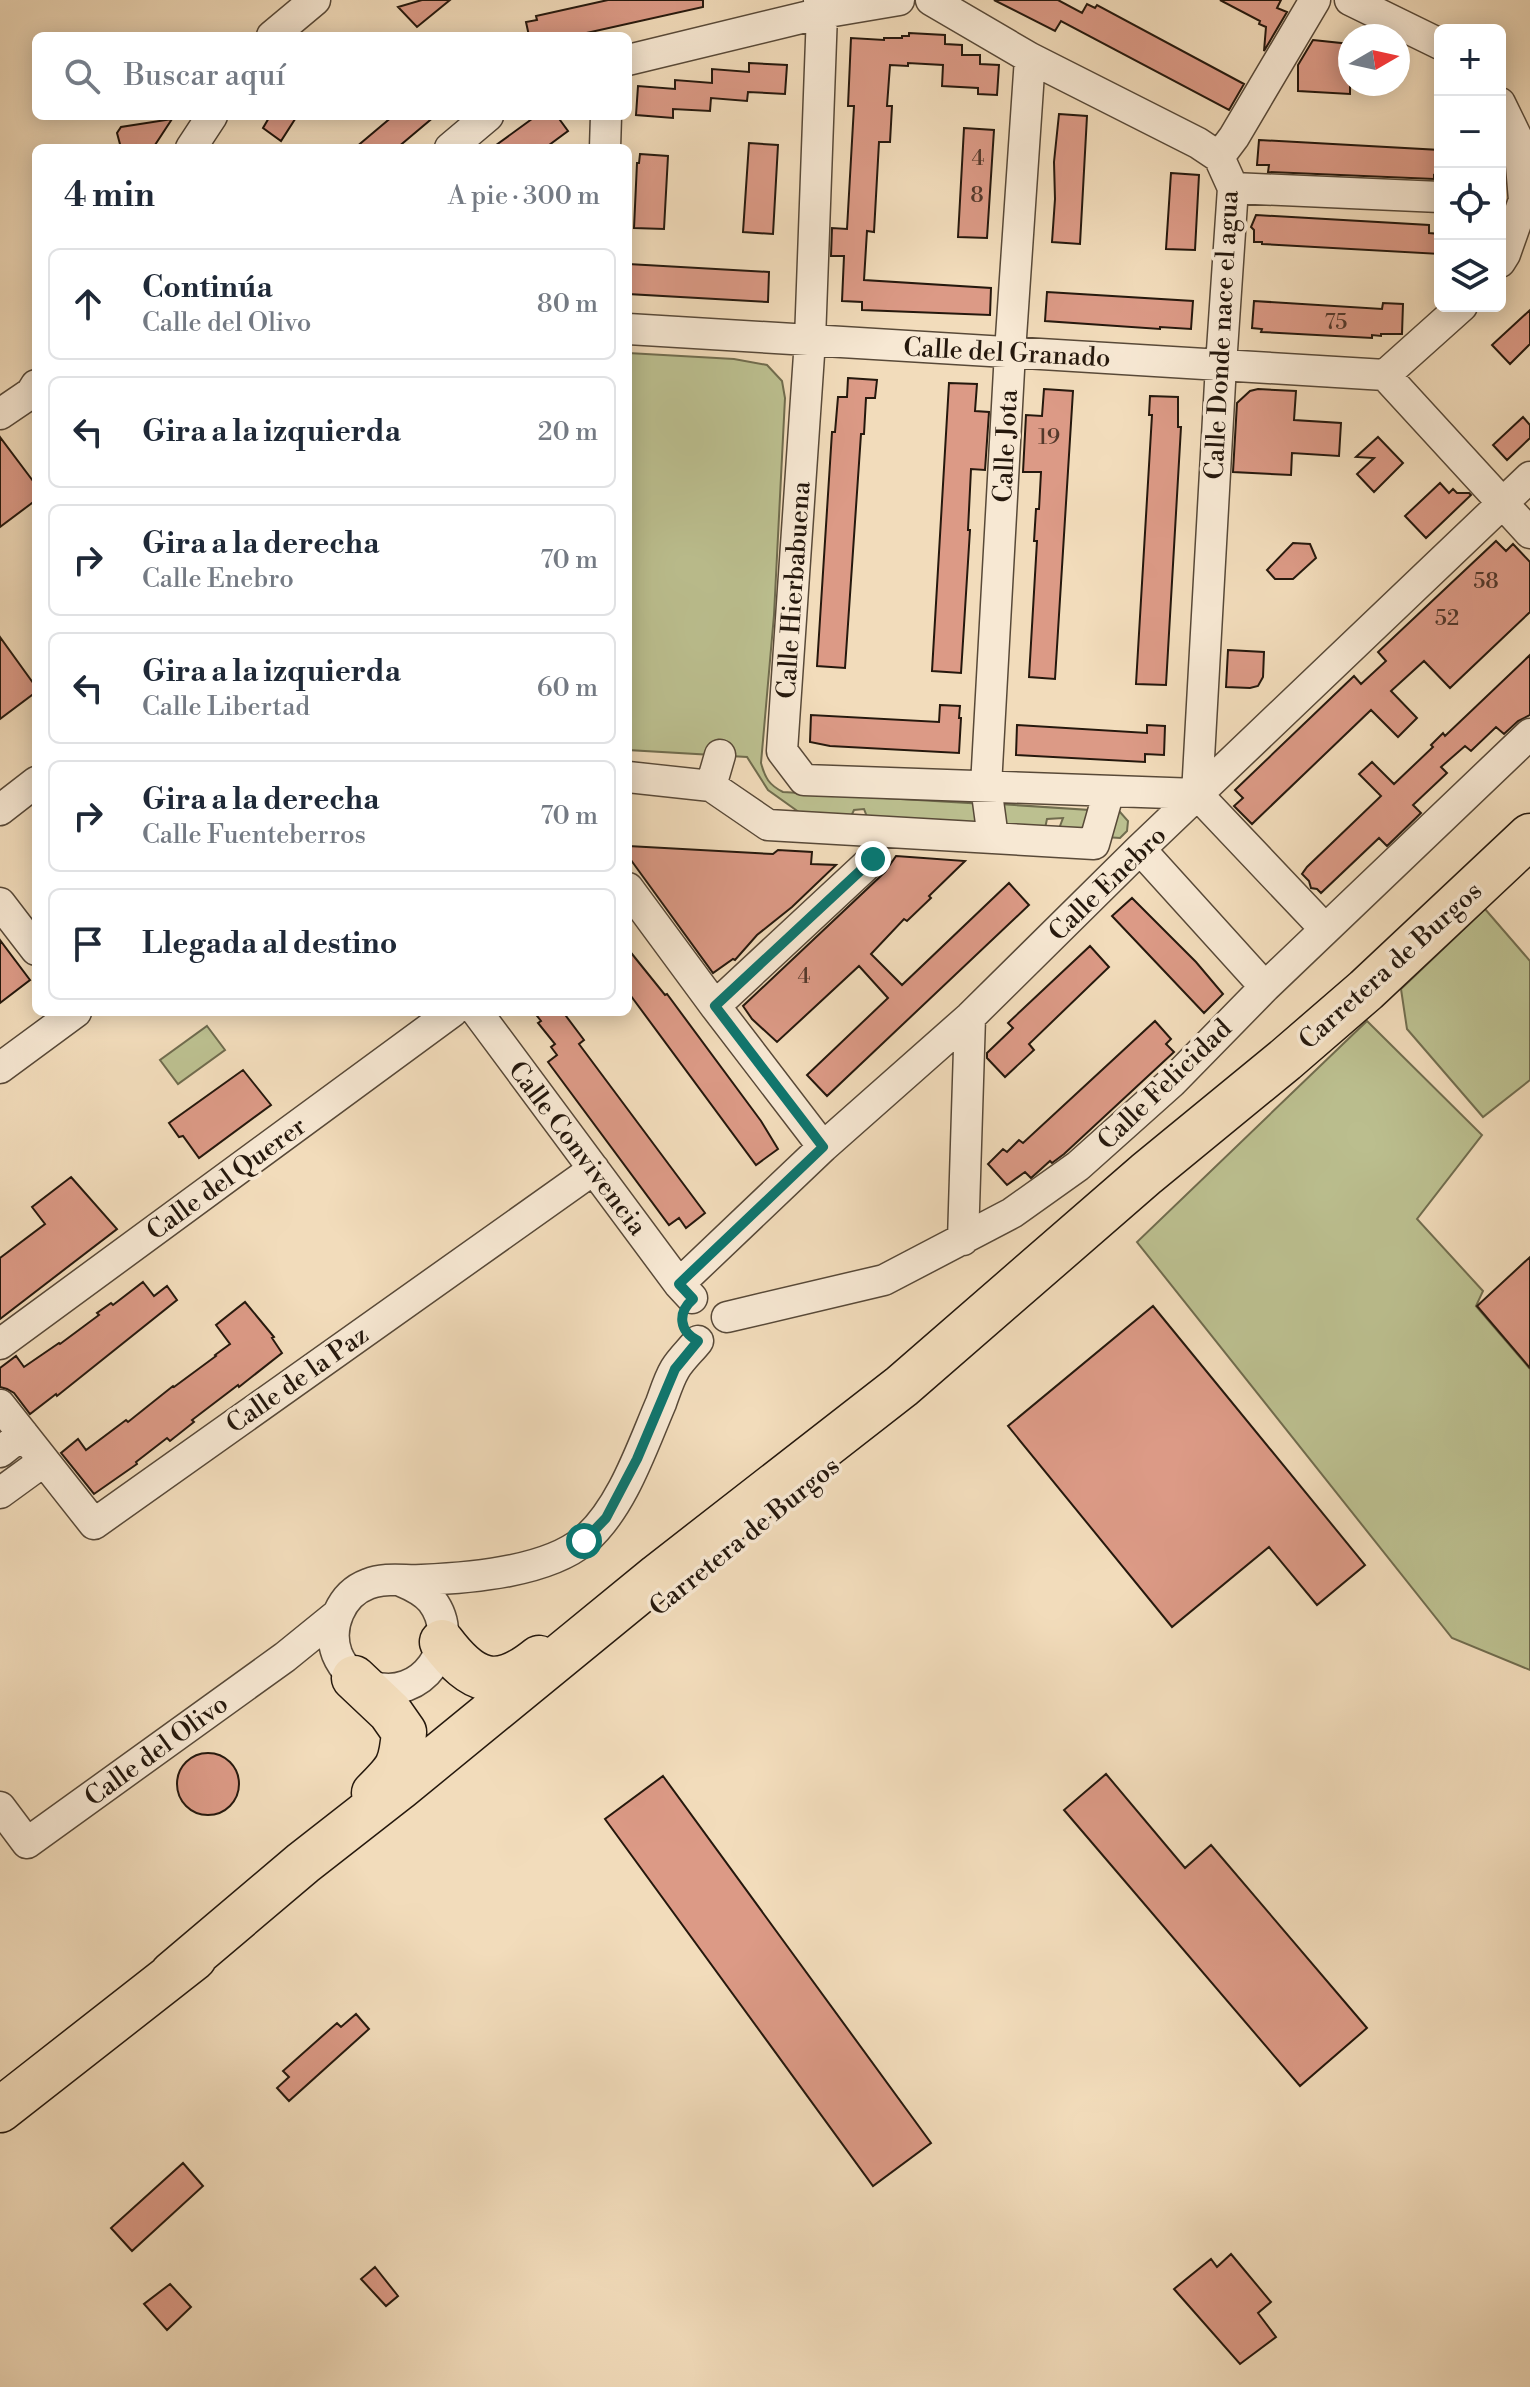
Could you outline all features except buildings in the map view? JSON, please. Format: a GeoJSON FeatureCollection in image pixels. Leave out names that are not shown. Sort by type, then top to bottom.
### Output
{"type":"FeatureCollection","features":[{"type":"Feature","properties":{"kind":"highway","name":"Carretera de Burgos"},"geometry":{"type":"LineString","coordinates":[[0,2110],[172,1974],[303,1863],[658,1576],[902,1386],[1146,1174],[1366,990],[1530,836]]}},
{"type":"Feature","properties":{"kind":"highway","name":"Carretera de Burgos"},"geometry":{"type":"LineString","coordinates":[[172,1974],[377,1825],[774,1515],[1019,1312],[1285,1060]]}},
{"type":"Feature","properties":{"kind":"highway"},"geometry":{"type":"LineString","coordinates":[[441,1629],[451,1654],[473,1674],[494,1680],[521,1672],[778,1466],[902,1386]]}},
{"type":"Feature","properties":{"kind":"highway"},"geometry":{"type":"LineString","coordinates":[[303,1863],[391,1776],[401,1760],[404,1732],[390,1712],[346,1667]]}},
{"type":"Feature","properties":{"kind":"street"},"geometry":{"type":"LineString","coordinates":[[277,32],[315,0]]}},
{"type":"Feature","properties":{"kind":"street"},"geometry":{"type":"LineString","coordinates":[[632,59],[820,7],[899,0]]}},
{"type":"Feature","properties":{"kind":"street","name":"Calle Donde nace el agua"},"geometry":{"type":"LineString","coordinates":[[931,0],[1030,58],[1198,143],[1219,157],[1233,188],[1197,794]]}},
{"type":"Feature","properties":{"kind":"street"},"geometry":{"type":"LineString","coordinates":[[1219,157],[1315,0]]}},
{"type":"Feature","properties":{"kind":"street"},"geometry":{"type":"LineString","coordinates":[[1350,0],[1434,41]]}},
{"type":"Feature","properties":{"kind":"street","name":"Calle Hierbabuena"},"geometry":{"type":"LineString","coordinates":[[820,7],[810,340],[782,751],[804,780],[1197,794]]}},
{"type":"Feature","properties":{"kind":"street","name":"Calle Jota"},"geometry":{"type":"LineString","coordinates":[[993,838],[986,786],[1030,58]]}},
{"type":"Feature","properties":{"kind":"street"},"geometry":{"type":"LineString","coordinates":[[1506,115],[1519,142],[1506,246]]}},
{"type":"Feature","properties":{"kind":"street"},"geometry":{"type":"LineString","coordinates":[[194,144],[209,120]]}},
{"type":"Feature","properties":{"kind":"street"},"geometry":{"type":"LineString","coordinates":[[455,144],[483,120]]}},
{"type":"Feature","properties":{"kind":"street"},"geometry":{"type":"LineString","coordinates":[[605,144],[606,120]]}},
{"type":"Feature","properties":{"kind":"street"},"geometry":{"type":"LineString","coordinates":[[1233,188],[1434,197]]}},
{"type":"Feature","properties":{"kind":"street"},"geometry":{"type":"LineString","coordinates":[[1455,312],[1385,375],[1530,533]]}},
{"type":"Feature","properties":{"kind":"street","name":"Calle del Granado"},"geometry":{"type":"LineString","coordinates":[[632,329],[1385,375]]}},
{"type":"Feature","properties":{"kind":"street"},"geometry":{"type":"LineString","coordinates":[[0,414],[32,394]]}},
{"type":"Feature","properties":{"kind":"street","name":"Calle Enebro"},"geometry":{"type":"LineString","coordinates":[[686,1291],[823,1147],[970,1017],[1197,794],[1530,477]]}},
{"type":"Feature","properties":{"kind":"street","name":"Calle Felicidad"},"geometry":{"type":"LineString","coordinates":[[727,1317],[884,1280],[1012,1213],[1078,1166],[1172,1082],[1265,987],[1530,734]]}},
{"type":"Feature","properties":{"kind":"street"},"geometry":{"type":"LineString","coordinates":[[711,786],[720,755]]}},
{"type":"Feature","properties":{"kind":"street"},"geometry":{"type":"LineString","coordinates":[[632,777],[711,786],[768,825],[1094,844],[1109,791]]}},
{"type":"Feature","properties":{"kind":"street"},"geometry":{"type":"LineString","coordinates":[[0,810],[32,785]]}},
{"type":"Feature","properties":{"kind":"street"},"geometry":{"type":"LineString","coordinates":[[1197,794],[1325,929]]}},
{"type":"Feature","properties":{"kind":"street"},"geometry":{"type":"LineString","coordinates":[[1140,849],[1265,987]]}},
{"type":"Feature","properties":{"kind":"street"},"geometry":{"type":"LineString","coordinates":[[715,1006],[873,859]]}},
{"type":"Feature","properties":{"kind":"street"},"geometry":{"type":"LineString","coordinates":[[632,893],[823,1147]]}},
{"type":"Feature","properties":{"kind":"street"},"geometry":{"type":"LineString","coordinates":[[0,903],[32,945]]}},
{"type":"Feature","properties":{"kind":"street"},"geometry":{"type":"LineString","coordinates":[[0,1068],[71,1016]]}},
{"type":"Feature","properties":{"kind":"street","name":"Calle del Querer"},"geometry":{"type":"LineString","coordinates":[[0,1344],[447,1016]]}},
{"type":"Feature","properties":{"kind":"street","name":"Calle Convivencia"},"geometry":{"type":"LineString","coordinates":[[480,1016],[686,1291]]}},
{"type":"Feature","properties":{"kind":"street"},"geometry":{"type":"LineString","coordinates":[[963,1240],[970,1017]]}},
{"type":"Feature","properties":{"kind":"street","name":"Calle de la Paz"},"geometry":{"type":"LineString","coordinates":[[12,1443],[44,1461],[94,1524],[594,1169]]}},
{"type":"Feature","properties":{"kind":"street"},"geometry":{"type":"LineString","coordinates":[[686,1291],[715,1299],[725,1309],[727,1317],[724,1331],[712,1340],[698,1341],[690,1337],[682,1321],[686,1291]]}},
{"type":"Feature","properties":{"kind":"street"},"geometry":{"type":"LineString","coordinates":[[346,1667],[334,1643],[334,1625],[351,1594],[366,1584],[384,1580],[461,1578],[548,1562],[584,1541],[606,1518],[637,1459],[675,1369],[698,1341]]}},
{"type":"Feature","properties":{"kind":"street"},"geometry":{"type":"LineString","coordinates":[[0,1405],[12,1443]]}},
{"type":"Feature","properties":{"kind":"street"},"geometry":{"type":"LineString","coordinates":[[0,1493],[44,1461]]}},
{"type":"Feature","properties":{"kind":"street"},"geometry":{"type":"LineString","coordinates":[[285,1657],[309,1653],[346,1667],[370,1686],[387,1689],[404,1687],[420,1679],[433,1667],[441,1651],[444,1595],[461,1578]]}},
{"type":"Feature","properties":{"kind":"street"},"geometry":{"type":"LineString","coordinates":[[401,1581],[418,1588],[431,1600],[441,1629]]}},
{"type":"Feature","properties":{"kind":"street","name":"Calle del Olivo"},"geometry":{"type":"LineString","coordinates":[[0,1807],[27,1843],[285,1657],[338,1614]]}},
{"type":"Feature","properties":{"kind":"green space"},"geometry":{"type":"Polygon","coordinates":[[[632,353],[734,359],[767,365],[782,381],[785,398],[774,615],[761,763],[768,780],[783,792],[985,804],[971,828],[869,822],[864,809],[854,810],[849,821],[810,820],[768,790],[747,757],[632,750],[632,353]]]}},
{"type":"Feature","properties":{"kind":"green space"},"geometry":{"type":"Polygon","coordinates":[[[999,804],[1120,812],[1128,821],[1127,831],[1120,838],[1057,834],[1063,818],[1047,819],[1044,833],[1009,831],[999,804]]]}},
{"type":"Feature","properties":{"kind":"green space"},"geometry":{"type":"Polygon","coordinates":[[[1485,909],[1530,961],[1530,1080],[1483,1117],[1407,1029],[1401,989],[1485,909]]]}},
{"type":"Feature","properties":{"kind":"green space"},"geometry":{"type":"Polygon","coordinates":[[[1367,1021],[1482,1135],[1417,1219],[1483,1291],[1476,1306],[1530,1369],[1530,1670],[1452,1638],[1137,1242],[1367,1021]]]}},
{"type":"Feature","properties":{"kind":"green space"},"geometry":{"type":"Polygon","coordinates":[[[207,1026],[225,1050],[178,1084],[160,1060],[207,1026]]]}},
{"type":"Feature","properties":{"kind":"route"},"geometry":{"type":"LineString","coordinates":[[584,1541],[606,1518],[637,1459],[675,1369],[698,1341],[684,1330],[682,1312],[693,1299],[679,1284],[823,1147],[715,1006],[873,859]]}}]}
